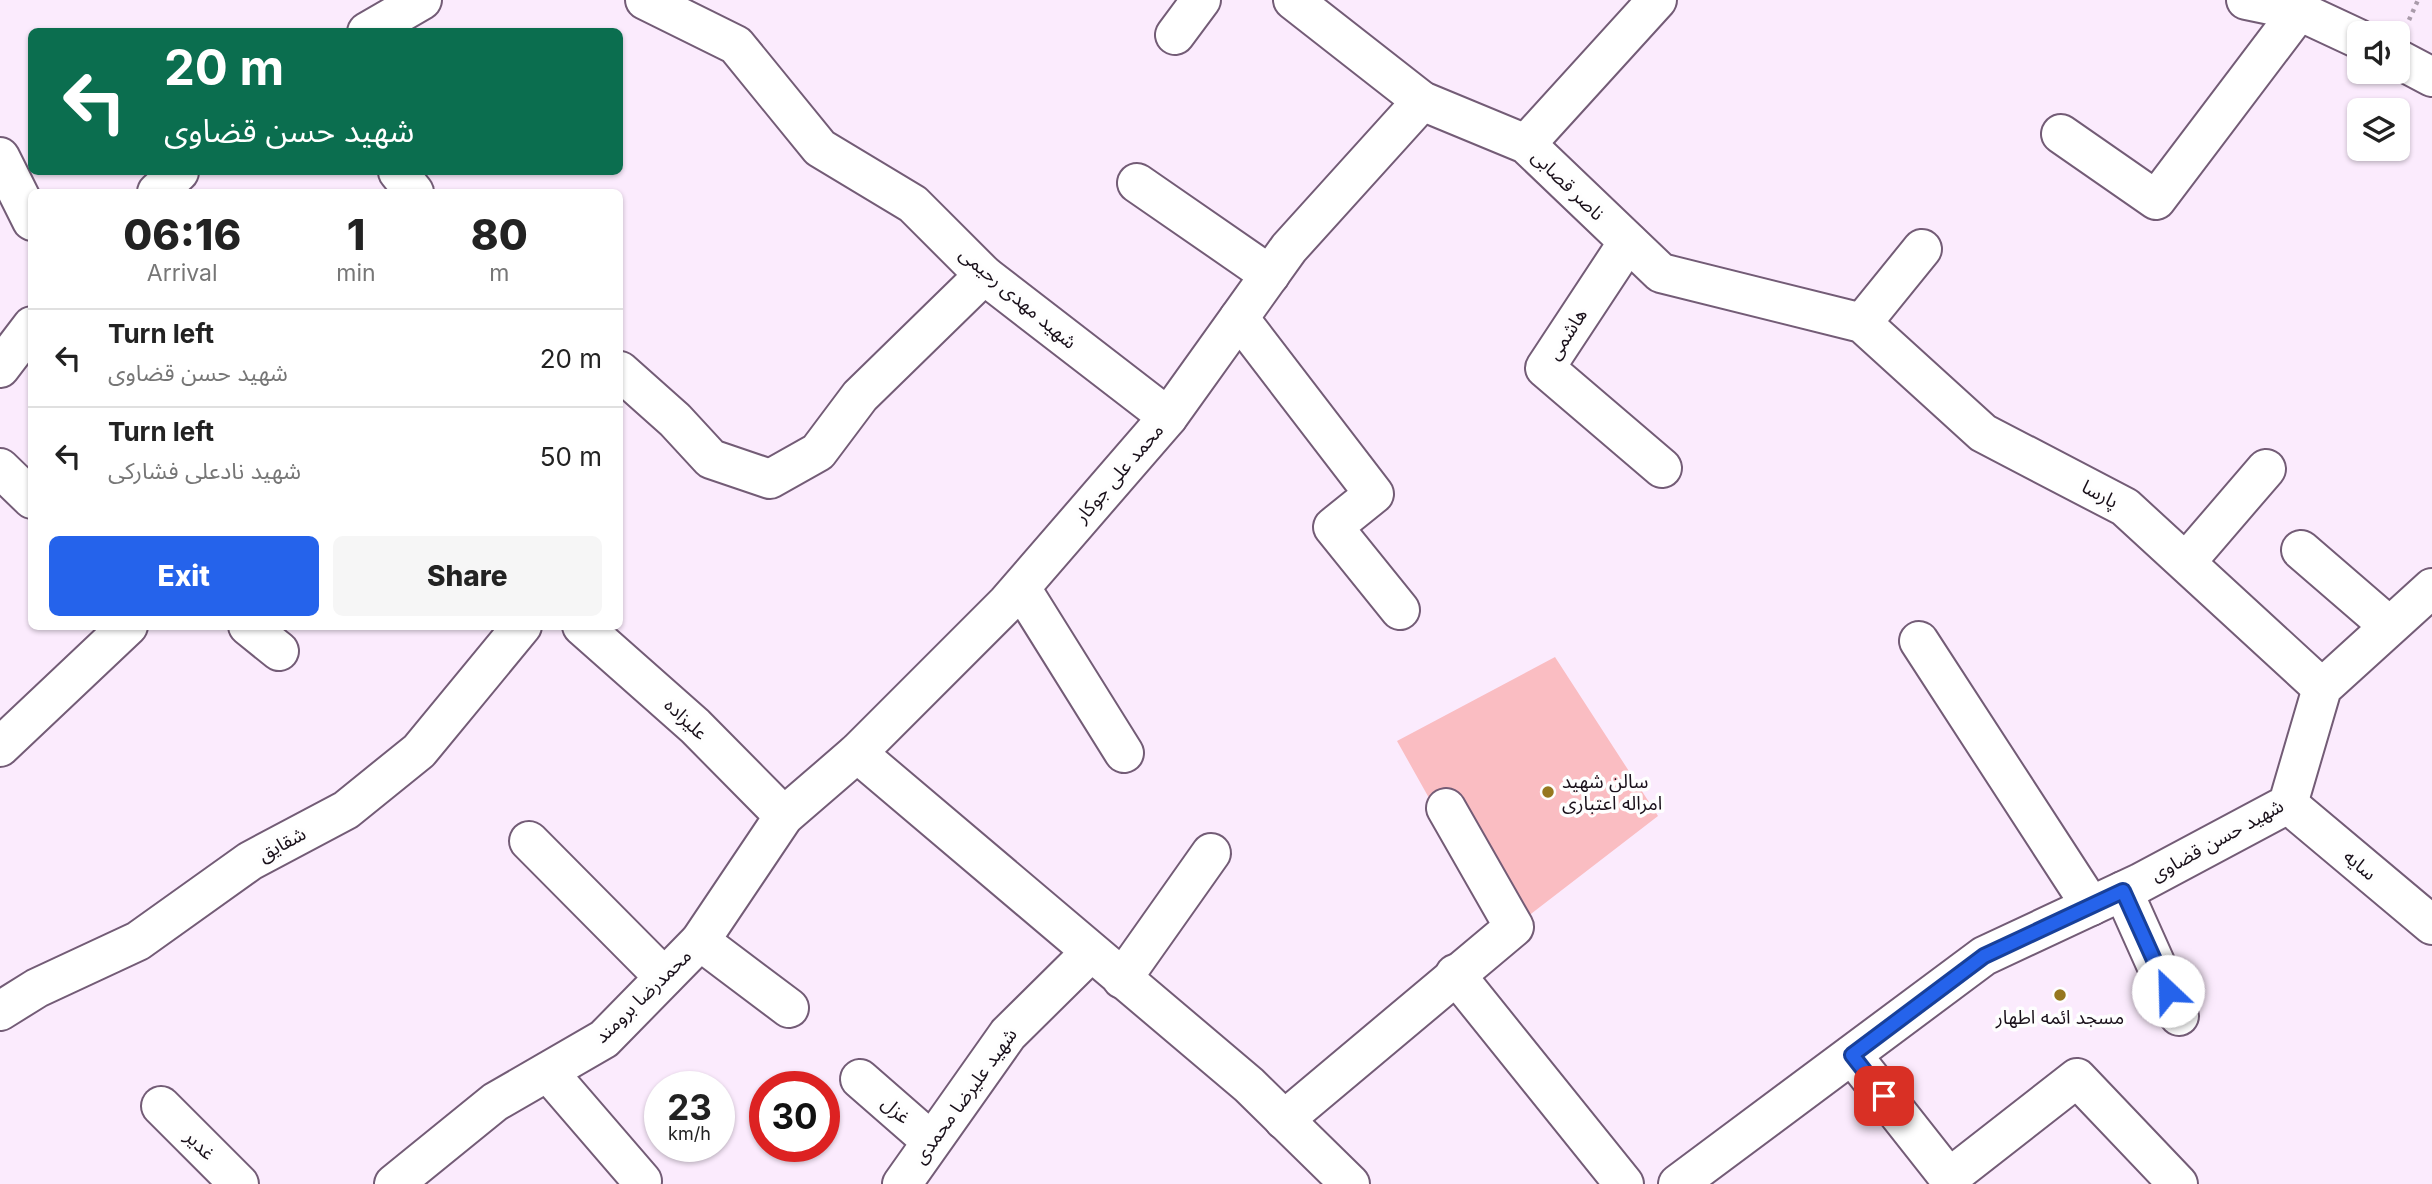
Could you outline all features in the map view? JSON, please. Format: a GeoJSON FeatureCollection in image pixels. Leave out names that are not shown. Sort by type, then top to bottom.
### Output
{"type":"FeatureCollection","features":[{"type":"Feature","properties":{"kind":"street"},"geometry":{"type":"LineString","coordinates":[[374,28],[422,0]]}},
{"type":"Feature","properties":{"kind":"street","name":"شهید مهدی رحیمی"},"geometry":{"type":"LineString","coordinates":[[645,0],[736,45],[820,148],[913,204],[984,275],[1168,417]]}},
{"type":"Feature","properties":{"kind":"street"},"geometry":{"type":"LineString","coordinates":[[1175,36],[1201,0]]}},
{"type":"Feature","properties":{"kind":"street","name":"ناصر قصابی"},"geometry":{"type":"LineString","coordinates":[[1293,0],[1422,101],[1526,144],[1661,273],[1862,323]]}},
{"type":"Feature","properties":{"kind":"street"},"geometry":{"type":"LineString","coordinates":[[1526,144],[1657,0]]}},
{"type":"Feature","properties":{"kind":"street"},"geometry":{"type":"LineString","coordinates":[[2246,0],[2299,11],[2347,33]]}},
{"type":"Feature","properties":{"kind":"street"},"geometry":{"type":"LineString","coordinates":[[2062,134],[2156,200],[2299,11]]}},
{"type":"Feature","properties":{"kind":"street"},"geometry":{"type":"LineString","coordinates":[[2410,65],[2432,77]]}},
{"type":"Feature","properties":{"kind":"street","name":"محمد علی جوکار"},"geometry":{"type":"LineString","coordinates":[[784,816],[857,753],[1021,588],[1168,417],[1289,248],[1422,101]]}},
{"type":"Feature","properties":{"kind":"street"},"geometry":{"type":"LineString","coordinates":[[0,156],[28,213]]}},
{"type":"Feature","properties":{"kind":"street"},"geometry":{"type":"LineString","coordinates":[[161,189],[176,175]]}},
{"type":"Feature","properties":{"kind":"street"},"geometry":{"type":"LineString","coordinates":[[400,175],[412,189]]}},
{"type":"Feature","properties":{"kind":"street"},"geometry":{"type":"LineString","coordinates":[[1137,183],[1270,275]]}},
{"type":"Feature","properties":{"kind":"street","name":"هاشمی"},"geometry":{"type":"LineString","coordinates":[[1628,242],[1545,368],[1662,468]]}},
{"type":"Feature","properties":{"kind":"street"},"geometry":{"type":"LineString","coordinates":[[1862,323],[1922,249]]}},
{"type":"Feature","properties":{"kind":"street"},"geometry":{"type":"LineString","coordinates":[[623,374],[675,420],[711,459],[770,479],[818,452],[860,396],[984,275]]}},
{"type":"Feature","properties":{"kind":"street"},"geometry":{"type":"LineString","coordinates":[[1239,318],[1374,494],[1333,527],[1401,610]]}},
{"type":"Feature","properties":{"kind":"street","name":"پارسا"},"geometry":{"type":"LineString","coordinates":[[1862,323],[1983,433],[2125,507],[2322,688]]}},
{"type":"Feature","properties":{"kind":"street"},"geometry":{"type":"LineString","coordinates":[[0,368],[28,331]]}},
{"type":"Feature","properties":{"kind":"street"},"geometry":{"type":"LineString","coordinates":[[0,468],[28,495]]}},
{"type":"Feature","properties":{"kind":"street"},"geometry":{"type":"LineString","coordinates":[[2186,562],[2266,469]]}},
{"type":"Feature","properties":{"kind":"street"},"geometry":{"type":"LineString","coordinates":[[2301,550],[2389,626]]}},
{"type":"Feature","properties":{"kind":"street"},"geometry":{"type":"LineString","coordinates":[[1021,588],[1124,753]]}},
{"type":"Feature","properties":{"kind":"street"},"geometry":{"type":"LineString","coordinates":[[2322,688],[2432,588]]}},
{"type":"Feature","properties":{"kind":"street"},"geometry":{"type":"LineString","coordinates":[[0,747],[124,630]]}},
{"type":"Feature","properties":{"kind":"street"},"geometry":{"type":"LineString","coordinates":[[253,630],[279,651]]}},
{"type":"Feature","properties":{"kind":"street","name":"شقایق"},"geometry":{"type":"LineString","coordinates":[[0,1011],[37,988],[138,941],[250,861],[346,810],[419,751],[519,630]]}},
{"type":"Feature","properties":{"kind":"street","name":"علیزاده"},"geometry":{"type":"LineString","coordinates":[[587,630],[695,726],[784,816]]}},
{"type":"Feature","properties":{"kind":"street"},"geometry":{"type":"LineString","coordinates":[[1919,641],[2107,898],[2179,1016]]}},
{"type":"Feature","properties":{"kind":"street","name":"شهید حسن قضاوی"},"geometry":{"type":"LineString","coordinates":[[1678,1184],[1984,956],[2107,898],[2288,804],[2322,688]]}},
{"type":"Feature","properties":{"kind":"street"},"geometry":{"type":"LineString","coordinates":[[857,753],[1249,1085],[1350,1184]]}},
{"type":"Feature","properties":{"kind":"street","name":"سایه"},"geometry":{"type":"LineString","coordinates":[[2288,804],[2432,925]]}},
{"type":"Feature","properties":{"kind":"street"},"geometry":{"type":"LineString","coordinates":[[1284,1120],[1514,927],[1446,808]]}},
{"type":"Feature","properties":{"kind":"street","name":"محمدرضا برومند"},"geometry":{"type":"LineString","coordinates":[[416,1177],[495,1102],[604,1039],[700,941],[784,816]]}},
{"type":"Feature","properties":{"kind":"street"},"geometry":{"type":"LineString","coordinates":[[529,841],[664,977]]}},
{"type":"Feature","properties":{"kind":"street"},"geometry":{"type":"LineString","coordinates":[[1122,979],[1211,853]]}},
{"type":"Feature","properties":{"kind":"street"},"geometry":{"type":"LineString","coordinates":[[700,941],[789,1008]]}},
{"type":"Feature","properties":{"kind":"street","name":"شهید علیرضا محمدی"},"geometry":{"type":"LineString","coordinates":[[902,1184],[1008,1034],[1091,952]]}},
{"type":"Feature","properties":{"kind":"street"},"geometry":{"type":"LineString","coordinates":[[1455,974],[1624,1184]]}},
{"type":"Feature","properties":{"kind":"street"},"geometry":{"type":"LineString","coordinates":[[1852,1055],[1947,1181],[2077,1078],[2178,1184]]}},
{"type":"Feature","properties":{"kind":"street"},"geometry":{"type":"LineString","coordinates":[[548,1072],[642,1181]]}},
{"type":"Feature","properties":{"kind":"street","name":"غزل"},"geometry":{"type":"LineString","coordinates":[[860,1079],[931,1141]]}},
{"type":"Feature","properties":{"kind":"street","name":"غدیر"},"geometry":{"type":"LineString","coordinates":[[162,1106],[239,1184]]}},
{"type":"Feature","properties":{"kind":"shaded area","name":"سالن شهید امراله اعتباری"},"geometry":{"type":"Polygon","coordinates":[[[1555,657],[1658,816],[1514,927],[1450,788],[1429,798],[1397,741],[1555,657]]]}},
{"type":"Feature","properties":{"kind":"place","name":"سالن شهید امراله اعتباری"},"geometry":{"type":"Point","coordinates":[1548,792]}},
{"type":"Feature","properties":{"kind":"place","name":"مسجد ائمه اطهار"},"geometry":{"type":"Point","coordinates":[2060,995]}},
{"type":"Feature","properties":{"kind":"route"},"geometry":{"type":"LineString","coordinates":[[1884,1096],[1852,1055],[1984,956],[2123,891],[2168,991]]}}]}
